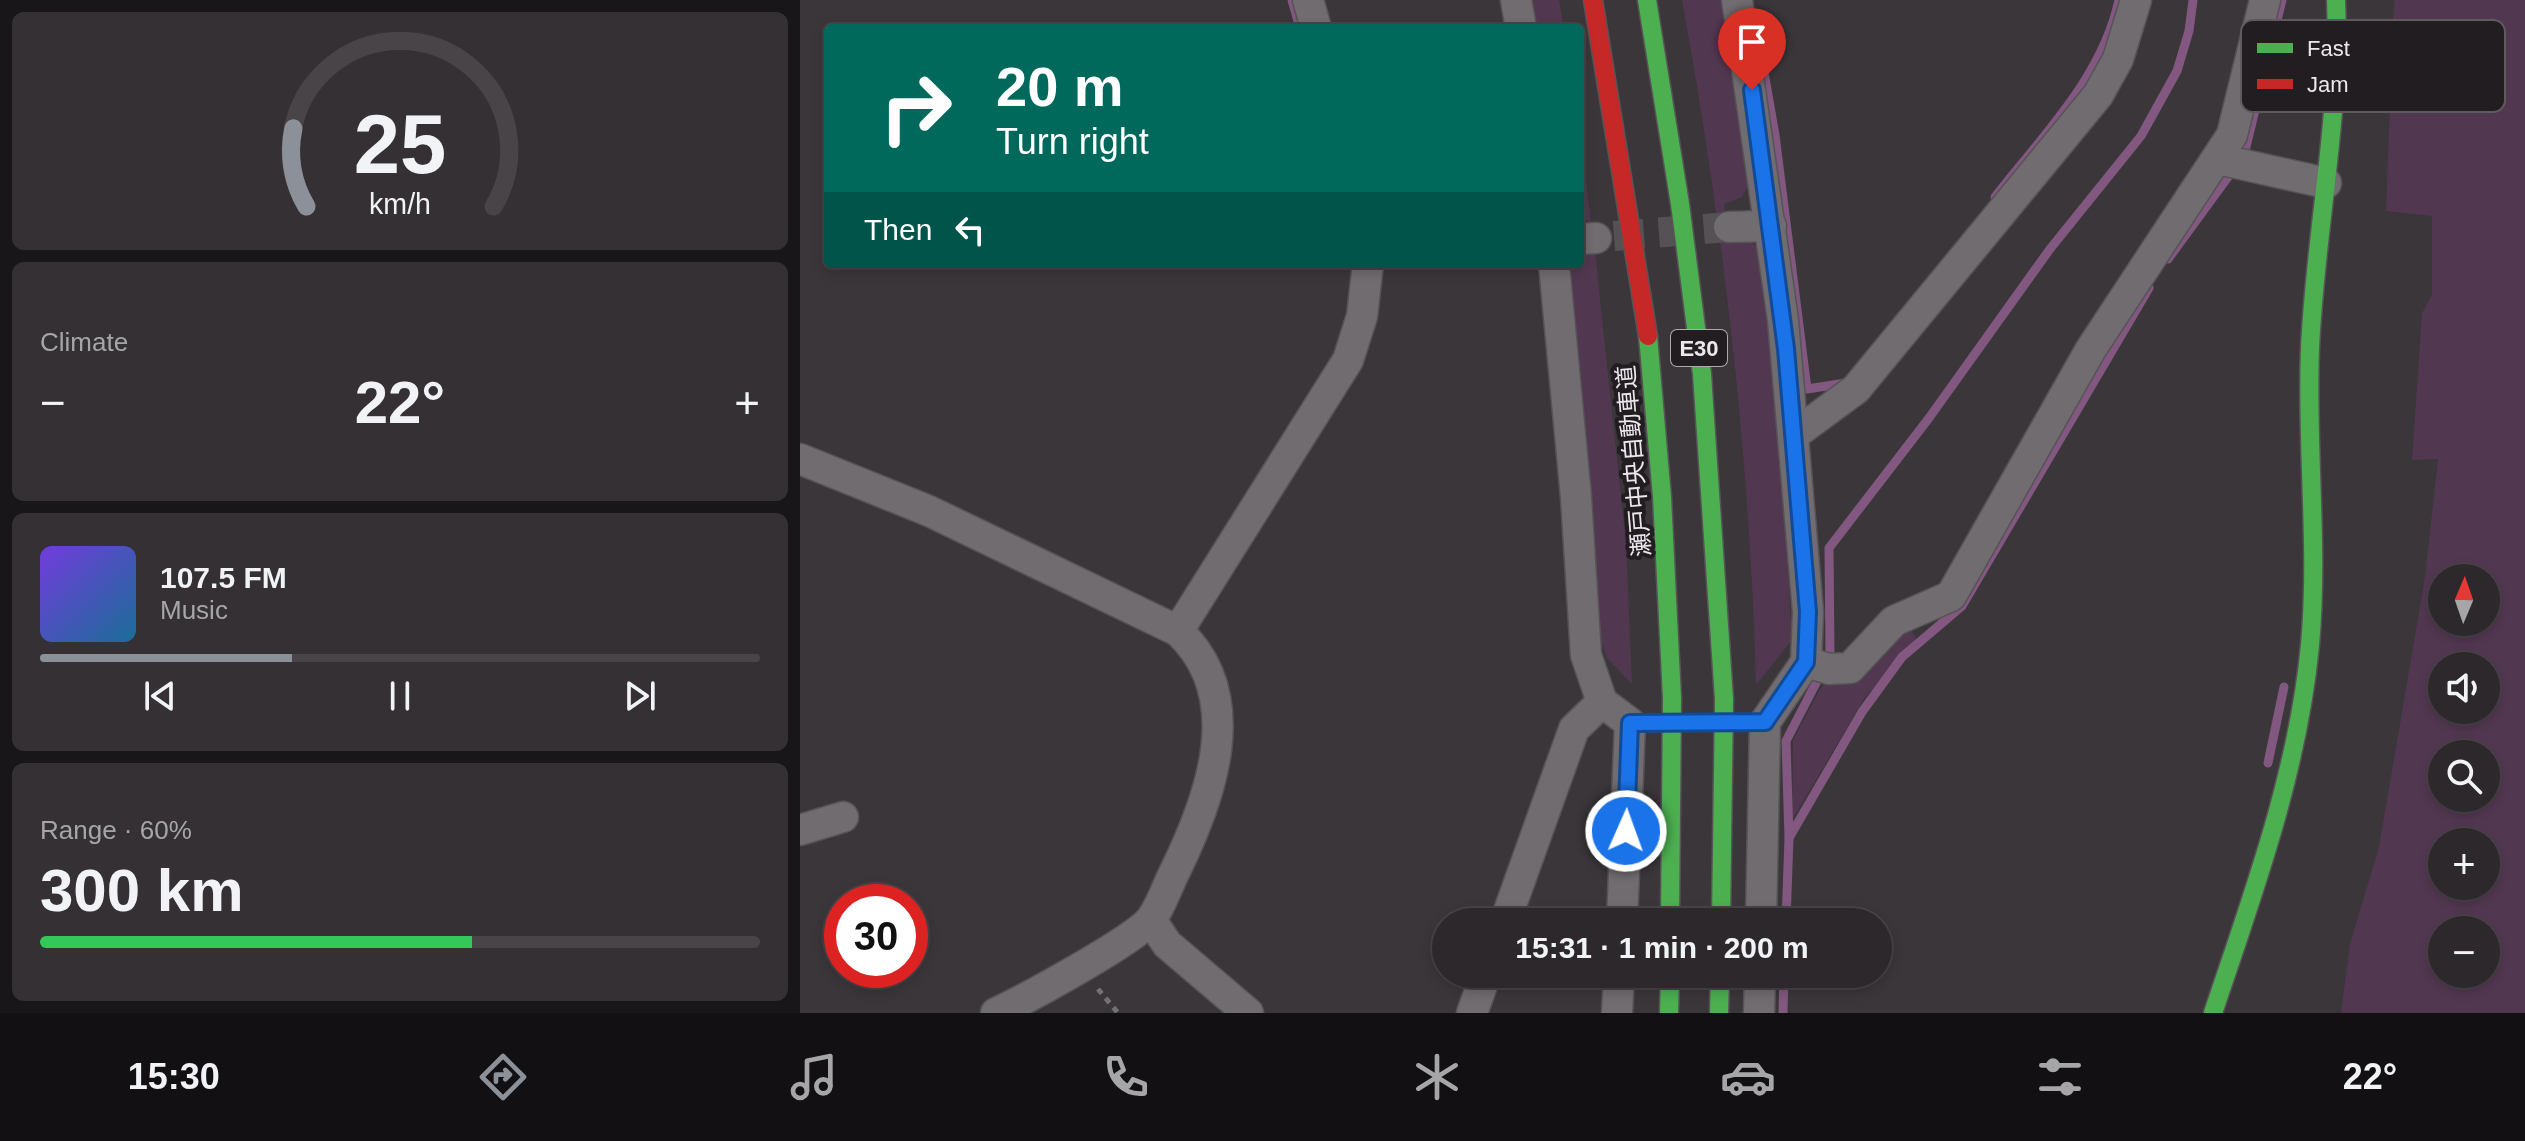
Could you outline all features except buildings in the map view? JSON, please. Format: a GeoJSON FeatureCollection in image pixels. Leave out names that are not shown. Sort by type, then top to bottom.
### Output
{"type":"FeatureCollection","features":[{"type":"Feature","properties":{"kind":"main road","name":"瀬戸中央自動車道"},"geometry":{"type":"LineString","coordinates":[[1593,0],[1631,210],[1652,376],[1667,570],[1672,698],[1670,908]]}},
{"type":"Feature","properties":{"kind":"main road","name":"E30"},"geometry":{"type":"LineString","coordinates":[[1647,0],[1680,204],[1702,374],[1724,699],[1721,908]]}},
{"type":"Feature","properties":{"kind":"main road"},"geometry":{"type":"LineString","coordinates":[[2336,0],[2336,20]]}},
{"type":"Feature","properties":{"kind":"main road"},"geometry":{"type":"LineString","coordinates":[[2213,1013],[2275,816],[2305,686],[2312,567],[2310,349],[2334,112]]}},
{"type":"Feature","properties":{"kind":"main road"},"geometry":{"type":"LineString","coordinates":[[1669,1013],[1670,988]]}},
{"type":"Feature","properties":{"kind":"main road"},"geometry":{"type":"LineString","coordinates":[[1719,1013],[1720,988]]}},
{"type":"Feature","properties":{"kind":"street"},"geometry":{"type":"LineString","coordinates":[[1308,0],[1315,24]]}},
{"type":"Feature","properties":{"kind":"street"},"geometry":{"type":"LineString","coordinates":[[1516,0],[1520,24]]}},
{"type":"Feature","properties":{"kind":"street"},"geometry":{"type":"LineString","coordinates":[[1737,0],[1771,226],[1795,434],[1808,612],[1817,666]]}},
{"type":"Feature","properties":{"kind":"street"},"geometry":{"type":"LineString","coordinates":[[1795,434],[1856,389],[2098,95],[2118,59],[2136,0]]}},
{"type":"Feature","properties":{"kind":"street"},"geometry":{"type":"LineString","coordinates":[[2260,20],[2265,0]]}},
{"type":"Feature","properties":{"kind":"street"},"geometry":{"type":"LineString","coordinates":[[1817,666],[1850,668],[1894,621],[1951,596],[2091,349],[2231,162],[2232,135],[2241,98]]}},
{"type":"Feature","properties":{"kind":"street"},"geometry":{"type":"LineString","coordinates":[[2231,162],[2326,183]]}},
{"type":"Feature","properties":{"kind":"street"},"geometry":{"type":"LineString","coordinates":[[1729,227],[1771,226]]}},
{"type":"Feature","properties":{"kind":"street"},"geometry":{"type":"LineString","coordinates":[[1178,631],[1348,360],[1362,316],[1368,268]]}},
{"type":"Feature","properties":{"kind":"street"},"geometry":{"type":"LineString","coordinates":[[1554,268],[1576,497],[1586,655],[1602,702],[1630,723],[1765,722]]}},
{"type":"Feature","properties":{"kind":"street"},"geometry":{"type":"LineString","coordinates":[[800,459],[929,511],[1178,631],[1190,642],[1206,670],[1217,713],[1217,760],[1202,815],[1151,920],[1080,966],[996,1013]]}},
{"type":"Feature","properties":{"kind":"street"},"geometry":{"type":"LineString","coordinates":[[1761,908],[1765,722],[1817,666]]}},
{"type":"Feature","properties":{"kind":"street"},"geometry":{"type":"LineString","coordinates":[[1510,908],[1574,729],[1602,702]]}},
{"type":"Feature","properties":{"kind":"street"},"geometry":{"type":"LineString","coordinates":[[1623,908],[1630,723]]}},
{"type":"Feature","properties":{"kind":"street"},"geometry":{"type":"LineString","coordinates":[[800,830],[843,817]]}},
{"type":"Feature","properties":{"kind":"street"},"geometry":{"type":"LineString","coordinates":[[1151,920],[1167,944],[1248,1013]]}},
{"type":"Feature","properties":{"kind":"street"},"geometry":{"type":"LineString","coordinates":[[1472,1013],[1481,988]]}},
{"type":"Feature","properties":{"kind":"street"},"geometry":{"type":"LineString","coordinates":[[1617,1013],[1618,988]]}},
{"type":"Feature","properties":{"kind":"street"},"geometry":{"type":"LineString","coordinates":[[1759,1013],[1760,988]]}},
{"type":"Feature","properties":{"kind":"shaded area"},"geometry":{"type":"Polygon","coordinates":[[[1526,0],[1559,0],[1563,24],[1530,24],[1526,0]]]}},
{"type":"Feature","properties":{"kind":"shaded area"},"geometry":{"type":"Polygon","coordinates":[[[1682,0],[1726,0],[1752,179],[1742,197],[1724,204],[1728,237],[1750,242],[1764,258],[1779,418],[1792,640],[1756,685],[1748,513],[1732,341],[1710,170],[1682,0]]]}},
{"type":"Feature","properties":{"kind":"shaded area"},"geometry":{"type":"Polygon","coordinates":[[[2394,0],[2525,0],[2525,1013],[2341,1013],[2350,944],[2379,847],[2425,577],[2438,459],[2412,460],[2422,313],[2432,295],[2432,216],[2386,211],[2390,112],[2505,112],[2505,20],[2393,20],[2394,0]]]}},
{"type":"Feature","properties":{"kind":"shaded area"},"geometry":{"type":"Polygon","coordinates":[[[1584,161],[1591,223],[1584,219],[1584,161]]]}},
{"type":"Feature","properties":{"kind":"shaded area"},"geometry":{"type":"Polygon","coordinates":[[[1595,252],[1626,544],[1632,684],[1607,658],[1597,630],[1570,273],[1574,268],[1584,268],[1584,255],[1595,252]]]}},
{"type":"Feature","properties":{"kind":"shaded area"},"geometry":{"type":"Polygon","coordinates":[[[1908,626],[1916,638],[1864,699],[1792,820],[1793,740],[1822,686],[1908,626]]]}},
{"type":"Feature","properties":{"kind":"waterway"},"geometry":{"type":"LineString","coordinates":[[1292,0],[1299,24]]}},
{"type":"Feature","properties":{"kind":"waterway"},"geometry":{"type":"LineString","coordinates":[[1995,197],[2085,80],[2111,28],[2119,0]]}},
{"type":"Feature","properties":{"kind":"waterway"},"geometry":{"type":"LineString","coordinates":[[1786,908],[1789,838],[1786,741],[1830,656],[1829,548],[1929,418],[2050,249],[2141,136],[2177,71],[2189,31],[2193,0]]}},
{"type":"Feature","properties":{"kind":"waterway"},"geometry":{"type":"LineString","coordinates":[[2277,20],[2282,0]]}},
{"type":"Feature","properties":{"kind":"waterway"},"geometry":{"type":"LineString","coordinates":[[1754,15],[1775,135],[1807,389],[1846,383]]}},
{"type":"Feature","properties":{"kind":"waterway"},"geometry":{"type":"LineString","coordinates":[[2168,259],[2244,155],[2255,112]]}},
{"type":"Feature","properties":{"kind":"waterway"},"geometry":{"type":"LineString","coordinates":[[1789,838],[1862,712],[1902,657],[1962,606],[2149,288]]}},
{"type":"Feature","properties":{"kind":"waterway"},"geometry":{"type":"LineString","coordinates":[[2268,763],[2284,687]]}},
{"type":"Feature","properties":{"kind":"waterway"},"geometry":{"type":"LineString","coordinates":[[1783,1013],[1784,988]]}},
{"type":"Feature","properties":{"kind":"tunnel"},"geometry":{"type":"LineString","coordinates":[[1614,236],[1729,227]]}},
{"type":"Feature","properties":{"kind":"traffic: fast"},"geometry":{"type":"LineString","coordinates":[[1647,0],[1680,204],[1702,374],[1724,699]]}},
{"type":"Feature","properties":{"kind":"traffic: fast"},"geometry":{"type":"LineString","coordinates":[[2336,0],[2336,20]]}},
{"type":"Feature","properties":{"kind":"traffic: fast"},"geometry":{"type":"LineString","coordinates":[[2213,1013],[2272,832],[2285,786],[2304,692],[2310,645],[2313,571],[2310,349],[2333,112]]}},
{"type":"Feature","properties":{"kind":"traffic: fast"},"geometry":{"type":"LineString","coordinates":[[1648,336],[1662,497],[1672,698]]}},
{"type":"Feature","properties":{"kind":"traffic: fast"},"geometry":{"type":"LineString","coordinates":[[1670,908],[1672,698]]}},
{"type":"Feature","properties":{"kind":"traffic: fast"},"geometry":{"type":"LineString","coordinates":[[1721,908],[1724,699]]}},
{"type":"Feature","properties":{"kind":"traffic: fast"},"geometry":{"type":"LineString","coordinates":[[1669,1013],[1670,988]]}},
{"type":"Feature","properties":{"kind":"traffic: fast"},"geometry":{"type":"LineString","coordinates":[[1719,1013],[1720,988]]}},
{"type":"Feature","properties":{"kind":"traffic: jam"},"geometry":{"type":"LineString","coordinates":[[1593,0],[1648,336]]}},
{"type":"Feature","properties":{"kind":"route"},"geometry":{"type":"LineString","coordinates":[[1626,831],[1630,723],[1765,722],[1806,662],[1808,612],[1795,434],[1752,90]]}}]}
